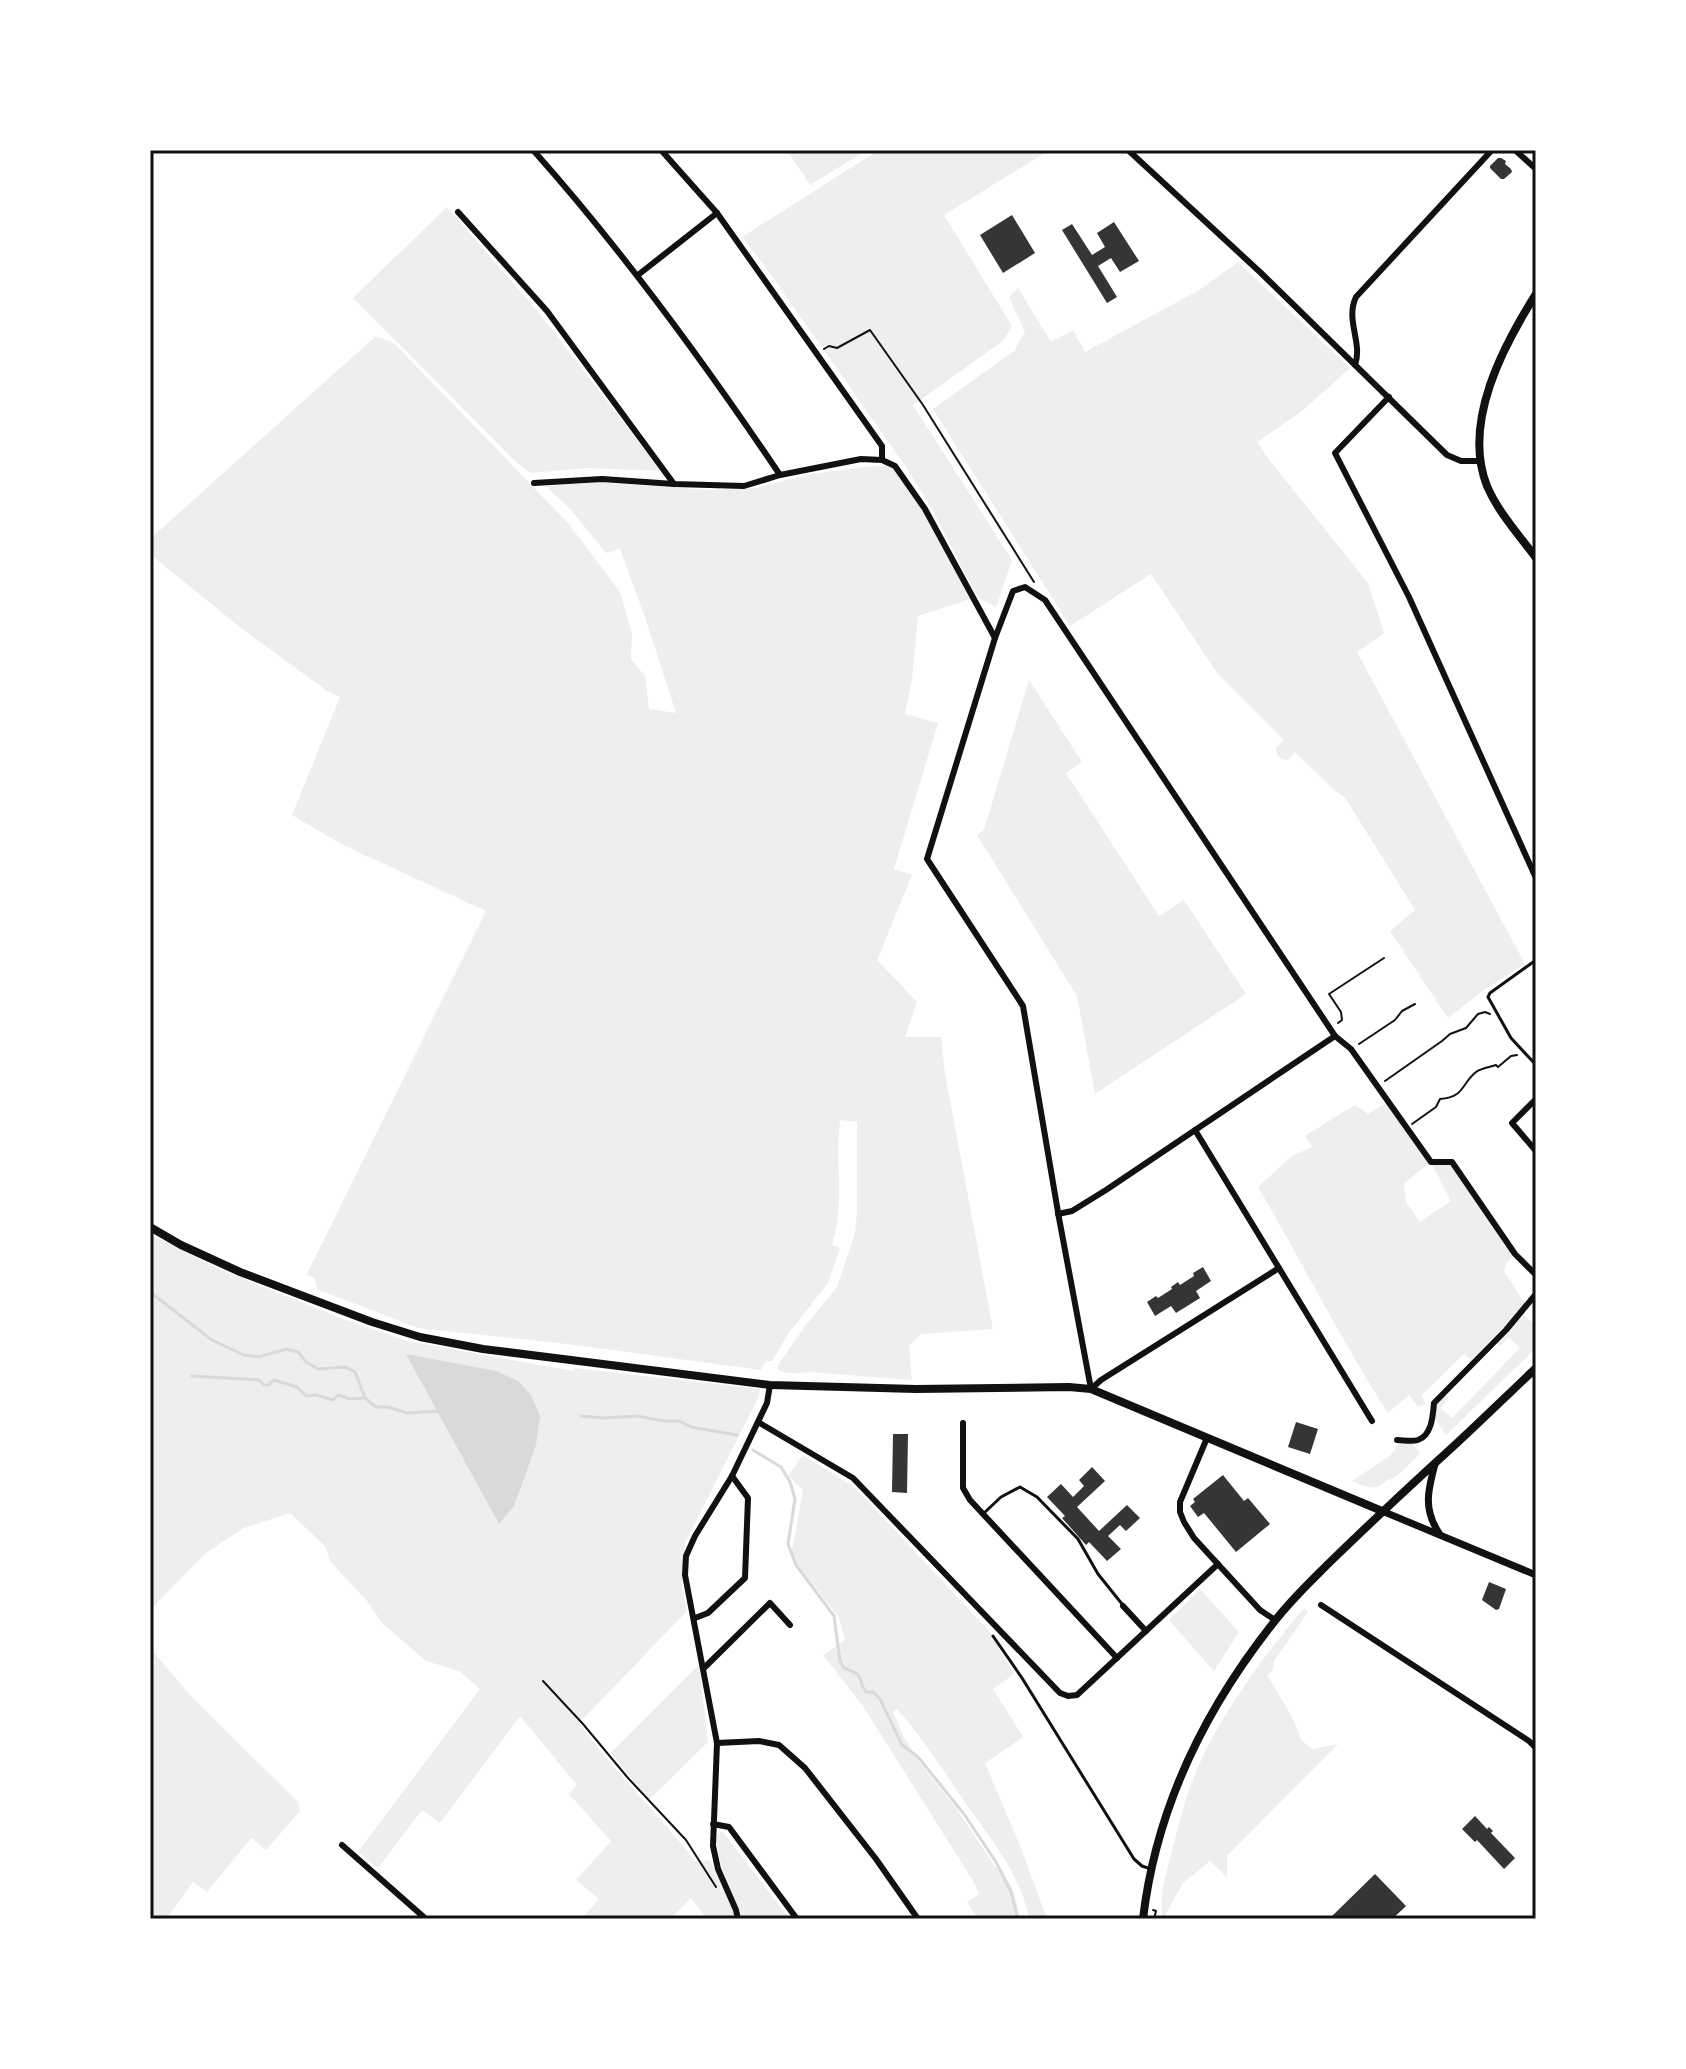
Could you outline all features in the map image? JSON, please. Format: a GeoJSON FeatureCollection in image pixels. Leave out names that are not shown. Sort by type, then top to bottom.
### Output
{"type":"FeatureCollection","features":[{"type":"Feature","properties":{"kind":"main road"},"geometry":{"type":"LineString","coordinates":[[1536,294],[1513,330],[1488,392],[1479,432],[1480,461],[1494,501],[1536,558]]}},
{"type":"Feature","properties":{"kind":"main road"},"geometry":{"type":"LineString","coordinates":[[150,1227],[240,1272],[372,1322],[420,1337],[483,1349],[770,1385],[1091,1389],[1382,1511]]}},
{"type":"Feature","properties":{"kind":"main road"},"geometry":{"type":"LineString","coordinates":[[1143,1919],[1151,1869],[1170,1804],[1213,1709],[1238,1670],[1275,1620],[1303,1589],[1536,1368]]}},
{"type":"Feature","properties":{"kind":"street"},"geometry":{"type":"LineString","coordinates":[[533,150],[638,275],[716,380],[780,475]]}},
{"type":"Feature","properties":{"kind":"street"},"geometry":{"type":"LineString","coordinates":[[661,150],[717,213],[882,446],[882,460]]}},
{"type":"Feature","properties":{"kind":"street"},"geometry":{"type":"LineString","coordinates":[[1128,150],[1261,273],[1452,458],[1480,461]]}},
{"type":"Feature","properties":{"kind":"street"},"geometry":{"type":"LineString","coordinates":[[1355,365],[1358,355],[1351,315],[1356,297],[1492,150]]}},
{"type":"Feature","properties":{"kind":"street"},"geometry":{"type":"LineString","coordinates":[[1515,150],[1536,169]]}},
{"type":"Feature","properties":{"kind":"street"},"geometry":{"type":"LineString","coordinates":[[458,212],[547,311],[674,484]]}},
{"type":"Feature","properties":{"kind":"street"},"geometry":{"type":"LineString","coordinates":[[638,275],[717,213]]}},
{"type":"Feature","properties":{"kind":"street"},"geometry":{"type":"LineString","coordinates":[[1389,397],[1335,453],[1404,585],[1536,878]]}},
{"type":"Feature","properties":{"kind":"street"},"geometry":{"type":"LineString","coordinates":[[534,483],[602,479],[744,486],[780,475],[861,459],[882,460],[895,466],[925,509],[995,638]]}},
{"type":"Feature","properties":{"kind":"street"},"geometry":{"type":"LineString","coordinates":[[1091,1389],[1023,1006],[927,859],[995,638],[1013,591],[1025,587],[1045,600],[1335,1036],[1351,1049],[1431,1162],[1452,1162],[1515,1254],[1536,1275]]}},
{"type":"Feature","properties":{"kind":"street"},"geometry":{"type":"LineString","coordinates":[[1058,1214],[1072,1211],[1335,1036]]}},
{"type":"Feature","properties":{"kind":"street"},"geometry":{"type":"LineString","coordinates":[[1536,1099],[1512,1123],[1536,1151]]}},
{"type":"Feature","properties":{"kind":"street"},"geometry":{"type":"LineString","coordinates":[[1195,1130],[1372,1421]]}},
{"type":"Feature","properties":{"kind":"street"},"geometry":{"type":"LineString","coordinates":[[1091,1389],[1279,1268]]}},
{"type":"Feature","properties":{"kind":"street"},"geometry":{"type":"LineString","coordinates":[[1397,1440],[1419,1440],[1428,1433],[1434,1403],[1506,1330],[1536,1294]]}},
{"type":"Feature","properties":{"kind":"street"},"geometry":{"type":"LineString","coordinates":[[738,1919],[718,1869],[713,1846],[717,1743],[685,1575],[686,1556],[732,1476],[767,1403],[770,1385]]}},
{"type":"Feature","properties":{"kind":"street"},"geometry":{"type":"LineString","coordinates":[[758,1422],[853,1478],[1060,1693],[1068,1696],[1077,1695],[1218,1564]]}},
{"type":"Feature","properties":{"kind":"street"},"geometry":{"type":"LineString","coordinates":[[963,1423],[963,1488],[970,1500],[1117,1658]]}},
{"type":"Feature","properties":{"kind":"street"},"geometry":{"type":"LineString","coordinates":[[1207,1438],[1180,1502],[1180,1512],[1194,1538],[1264,1613],[1275,1620]]}},
{"type":"Feature","properties":{"kind":"street"},"geometry":{"type":"LineString","coordinates":[[1435,1464],[1427,1508],[1440,1535]]}},
{"type":"Feature","properties":{"kind":"street"},"geometry":{"type":"LineString","coordinates":[[695,1618],[708,1613],[745,1578],[748,1498],[732,1476]]}},
{"type":"Feature","properties":{"kind":"street"},"geometry":{"type":"LineString","coordinates":[[1382,1511],[1536,1575]]}},
{"type":"Feature","properties":{"kind":"street"},"geometry":{"type":"LineString","coordinates":[[704,1668],[770,1603],[790,1625]]}},
{"type":"Feature","properties":{"kind":"street"},"geometry":{"type":"LineString","coordinates":[[1321,1605],[1536,1748]]}},
{"type":"Feature","properties":{"kind":"street"},"geometry":{"type":"LineString","coordinates":[[1123,1606],[1146,1631]]}},
{"type":"Feature","properties":{"kind":"street"},"geometry":{"type":"LineString","coordinates":[[1529,1741],[1536,1734]]}},
{"type":"Feature","properties":{"kind":"street"},"geometry":{"type":"LineString","coordinates":[[717,1743],[759,1741],[779,1745],[805,1768],[918,1919]]}},
{"type":"Feature","properties":{"kind":"street"},"geometry":{"type":"LineString","coordinates":[[713,1824],[729,1827],[797,1919]]}},
{"type":"Feature","properties":{"kind":"street"},"geometry":{"type":"LineString","coordinates":[[342,1845],[426,1919]]}},
{"type":"Feature","properties":{"kind":"lane"},"geometry":{"type":"LineString","coordinates":[[1536,960],[1488,997],[1511,1038],[1536,1065]]}},
{"type":"Feature","properties":{"kind":"lane"},"geometry":{"type":"LineString","coordinates":[[983,1514],[1001,1497],[1020,1487],[1037,1497],[1078,1539],[1098,1574],[1123,1606]]}},
{"type":"Feature","properties":{"kind":"lane"},"geometry":{"type":"LineString","coordinates":[[993,1636],[1134,1859],[1151,1869]]}},
{"type":"Feature","properties":{"kind":"path"},"geometry":{"type":"LineString","coordinates":[[817,354],[829,346],[837,348],[870,330],[923,405],[1045,600]]}},
{"type":"Feature","properties":{"kind":"path"},"geometry":{"type":"LineString","coordinates":[[1330,1029],[1342,1020],[1341,1012],[1329,994],[1384,958]]}},
{"type":"Feature","properties":{"kind":"path"},"geometry":{"type":"LineString","coordinates":[[1351,1049],[1415,1004]]}},
{"type":"Feature","properties":{"kind":"path"},"geometry":{"type":"LineString","coordinates":[[1377,1086],[1450,1034],[1466,1028],[1478,1014],[1485,1012],[1501,1018]]}},
{"type":"Feature","properties":{"kind":"path"},"geometry":{"type":"LineString","coordinates":[[1407,1127],[1436,1107],[1440,1099],[1449,1099],[1462,1090],[1477,1072],[1496,1065],[1498,1067],[1511,1056],[1523,1053]]}},
{"type":"Feature","properties":{"kind":"path"},"geometry":{"type":"LineString","coordinates":[[543,1681],[625,1776],[686,1840],[721,1894]]}},
{"type":"Feature","properties":{"kind":"shaded area"},"geometry":{"type":"Polygon","coordinates":[[[787,150],[867,150],[810,185],[787,150]]]}},
{"type":"Feature","properties":{"kind":"shaded area"},"geometry":{"type":"Polygon","coordinates":[[[879,150],[1050,150],[944,215],[1012,326],[1003,341],[913,405],[1012,560],[996,607],[977,597],[931,507],[906,467],[742,237],[879,150]]]}},
{"type":"Feature","properties":{"kind":"shaded area"},"geometry":{"type":"Polygon","coordinates":[[[447,207],[539,313],[661,471],[588,468],[531,473],[516,462],[353,298],[447,207]]]}},
{"type":"Feature","properties":{"kind":"shaded area"},"geometry":{"type":"Polygon","coordinates":[[[1238,262],[1350,368],[1301,412],[1257,442],[1368,583],[1384,633],[1357,652],[1525,964],[1448,1018],[1390,931],[1415,910],[1344,796],[1295,752],[1288,760],[1279,756],[1276,747],[1284,740],[1217,673],[1151,574],[1070,626],[933,409],[1014,351],[1025,332],[1009,297],[1018,288],[1051,342],[1073,330],[1085,352],[1201,289],[1238,262]]]}},
{"type":"Feature","properties":{"kind":"shaded area"},"geometry":{"type":"Polygon","coordinates":[[[376,336],[394,343],[568,523],[620,592],[632,633],[631,659],[645,676],[649,709],[676,713],[620,549],[606,553],[571,510],[546,486],[599,482],[709,490],[757,488],[804,475],[887,466],[898,471],[923,510],[971,599],[918,616],[905,714],[938,723],[894,869],[912,875],[877,960],[917,1002],[905,1037],[941,1037],[945,1074],[993,1329],[921,1334],[909,1346],[912,1380],[778,1370],[778,1365],[805,1326],[837,1287],[855,1233],[857,1122],[840,1120],[839,1199],[832,1245],[840,1248],[828,1283],[788,1334],[772,1361],[766,1361],[761,1370],[418,1328],[317,1289],[315,1278],[307,1274],[486,911],[343,845],[292,815],[340,697],[241,628],[150,554],[150,539],[376,336]]]}},
{"type":"Feature","properties":{"kind":"shaded area"},"geometry":{"type":"Polygon","coordinates":[[[1029,680],[1082,762],[1066,773],[1159,916],[1184,900],[1246,994],[1095,1094],[1077,996],[977,835],[984,830],[1029,680]]]}},
{"type":"Feature","properties":{"kind":"shaded area"},"geometry":{"type":"Polygon","coordinates":[[[1389,1101],[1431,1162],[1452,1162],[1515,1254],[1504,1271],[1526,1305],[1471,1360],[1464,1354],[1422,1395],[1425,1404],[1418,1407],[1409,1395],[1388,1413],[1258,1187],[1292,1156],[1312,1147],[1305,1136],[1355,1105],[1368,1114],[1389,1101]],[[1431,1162],[1404,1183],[1406,1202],[1420,1222],[1451,1201],[1431,1162]]]}},
{"type":"Feature","properties":{"kind":"shaded area"},"geometry":{"type":"Polygon","coordinates":[[[150,1234],[219,1269],[407,1341],[574,1371],[575,1368],[760,1389],[685,1543],[682,1584],[687,1611],[579,1723],[695,1861],[710,1860],[735,1919],[707,1919],[691,1898],[670,1919],[582,1919],[599,1899],[576,1880],[611,1841],[569,1794],[577,1785],[520,1716],[440,1823],[422,1810],[378,1868],[358,1852],[480,1689],[459,1671],[426,1661],[383,1624],[367,1601],[330,1561],[326,1547],[290,1513],[244,1528],[207,1552],[150,1610],[150,1234]]]}},
{"type":"Feature","properties":{"kind":"shaded area"},"geometry":{"type":"Polygon","coordinates":[[[1523,1315],[1536,1325],[1536,1348],[1446,1435],[1433,1416],[1434,1403],[1444,1393],[1449,1399],[1440,1408],[1452,1418],[1520,1348],[1509,1337],[1500,1346],[1497,1343],[1523,1315]]]}},
{"type":"Feature","properties":{"kind":"shaded area"},"geometry":{"type":"Polygon","coordinates":[[[406,1354],[496,1371],[518,1381],[531,1395],[540,1416],[536,1445],[514,1506],[499,1524],[406,1354]]]}},
{"type":"Feature","properties":{"kind":"shaded area"},"geometry":{"type":"Polygon","coordinates":[[[1411,1441],[1420,1454],[1397,1476],[1373,1488],[1352,1481],[1391,1455],[1398,1444],[1411,1441]]]}},
{"type":"Feature","properties":{"kind":"shaded area"},"geometry":{"type":"Polygon","coordinates":[[[803,1455],[853,1486],[990,1632],[1014,1674],[993,1689],[1023,1737],[985,1763],[1047,1919],[1020,1919],[978,1919],[967,1902],[979,1894],[973,1881],[863,1706],[823,1655],[845,1640],[839,1618],[791,1556],[803,1490],[788,1476],[803,1455]],[[897,1709],[893,1712],[903,1736],[920,1763],[956,1808],[996,1868],[1000,1867],[1013,1890],[1020,1919],[1029,1917],[1019,1886],[1004,1858],[916,1731],[897,1709]]]}},
{"type":"Feature","properties":{"kind":"shaded area"},"geometry":{"type":"Polygon","coordinates":[[[1200,1589],[1239,1632],[1214,1671],[1169,1620],[1200,1589]]]}},
{"type":"Feature","properties":{"kind":"shaded area"},"geometry":{"type":"Polygon","coordinates":[[[1304,1608],[1308,1612],[1274,1661],[1272,1672],[1267,1675],[1291,1715],[1302,1741],[1313,1749],[1338,1744],[1227,1856],[1227,1877],[1210,1861],[1183,1883],[1163,1919],[1162,1892],[1166,1874],[1184,1806],[1199,1765],[1246,1683],[1304,1608]]]}},
{"type":"Feature","properties":{"kind":"shaded area"},"geometry":{"type":"Polygon","coordinates":[[[150,1648],[190,1695],[298,1802],[300,1811],[266,1850],[251,1838],[207,1892],[193,1882],[166,1919],[150,1919],[150,1648]]]}},
{"type":"Feature","properties":{"kind":"shaded area"},"geometry":{"type":"Polygon","coordinates":[[[699,1665],[708,1742],[649,1800],[611,1753],[699,1665]]]}},
{"type":"Feature","properties":{"kind":"shaded area"},"geometry":{"type":"Polygon","coordinates":[[[723,1832],[790,1919],[743,1919],[718,1852],[718,1833],[723,1832]]]}},
{"type":"Feature","properties":{"kind":"building"},"geometry":{"type":"Polygon","coordinates":[[[1498,158],[1506,161],[1512,172],[1504,179],[1490,168],[1498,158]]]}},
{"type":"Feature","properties":{"kind":"building"},"geometry":{"type":"Polygon","coordinates":[[[1012,215],[1035,253],[1003,273],[980,235],[1012,215]]]}},
{"type":"Feature","properties":{"kind":"building"},"geometry":{"type":"Polygon","coordinates":[[[1114,222],[1139,261],[1120,272],[1111,258],[1098,266],[1117,297],[1107,303],[1062,230],[1072,224],[1092,255],[1105,247],[1097,233],[1114,222]]]}},
{"type":"Feature","properties":{"kind":"building"},"geometry":{"type":"Polygon","coordinates":[[[1203,1267],[1211,1281],[1196,1291],[1200,1298],[1176,1313],[1171,1306],[1155,1316],[1147,1302],[1172,1289],[1178,1282],[1180,1285],[1203,1267]]]}},
{"type":"Feature","properties":{"kind":"building"},"geometry":{"type":"Polygon","coordinates":[[[1296,1422],[1318,1429],[1310,1454],[1288,1447],[1296,1422]]]}},
{"type":"Feature","properties":{"kind":"building"},"geometry":{"type":"Polygon","coordinates":[[[893,1434],[908,1434],[907,1493],[892,1492],[893,1434]]]}},
{"type":"Feature","properties":{"kind":"building"},"geometry":{"type":"Polygon","coordinates":[[[1092,1467],[1105,1481],[1077,1507],[1099,1531],[1127,1505],[1140,1518],[1126,1531],[1120,1525],[1108,1536],[1121,1549],[1107,1561],[1089,1542],[1086,1545],[1047,1497],[1061,1484],[1073,1497],[1084,1486],[1079,1480],[1092,1467]]]}},
{"type":"Feature","properties":{"kind":"building"},"geometry":{"type":"Polygon","coordinates":[[[1223,1475],[1244,1501],[1248,1498],[1270,1524],[1236,1552],[1204,1513],[1198,1517],[1190,1506],[1195,1502],[1193,1499],[1223,1475]]]}},
{"type":"Feature","properties":{"kind":"building"},"geometry":{"type":"Polygon","coordinates":[[[1489,1582],[1506,1589],[1496,1610],[1482,1600],[1489,1582]]]}},
{"type":"Feature","properties":{"kind":"building"},"geometry":{"type":"Polygon","coordinates":[[[1475,1816],[1493,1831],[1491,1833],[1515,1858],[1504,1869],[1462,1829],[1475,1816]]]}},
{"type":"Feature","properties":{"kind":"building"},"geometry":{"type":"Polygon","coordinates":[[[1375,1874],[1406,1906],[1403,1909],[1392,1919],[1329,1919],[1375,1874]]]}},
{"type":"Feature","properties":{"kind":"waterway"},"geometry":{"type":"LineString","coordinates":[[150,1292],[212,1340],[244,1355],[259,1357],[286,1349],[298,1352],[306,1362],[318,1369],[345,1367],[355,1372],[365,1398],[376,1407],[407,1413],[438,1411]]}},
{"type":"Feature","properties":{"kind":"waterway"},"geometry":{"type":"LineString","coordinates":[[192,1376],[259,1380],[264,1385],[274,1380],[297,1387],[306,1396],[316,1395],[333,1400],[338,1395],[350,1399],[363,1398]]}},
{"type":"Feature","properties":{"kind":"waterway"},"geometry":{"type":"LineString","coordinates":[[581,1416],[637,1416],[679,1421],[691,1427],[737,1435]]}},
{"type":"Feature","properties":{"kind":"waterway"},"geometry":{"type":"LineString","coordinates":[[753,1450],[781,1467],[790,1482],[795,1499],[788,1544],[796,1565],[834,1616],[840,1661],[844,1668],[859,1676],[866,1692],[873,1692],[880,1699],[902,1745],[918,1757],[964,1814],[996,1862],[1011,1892],[1018,1919]]}}]}
